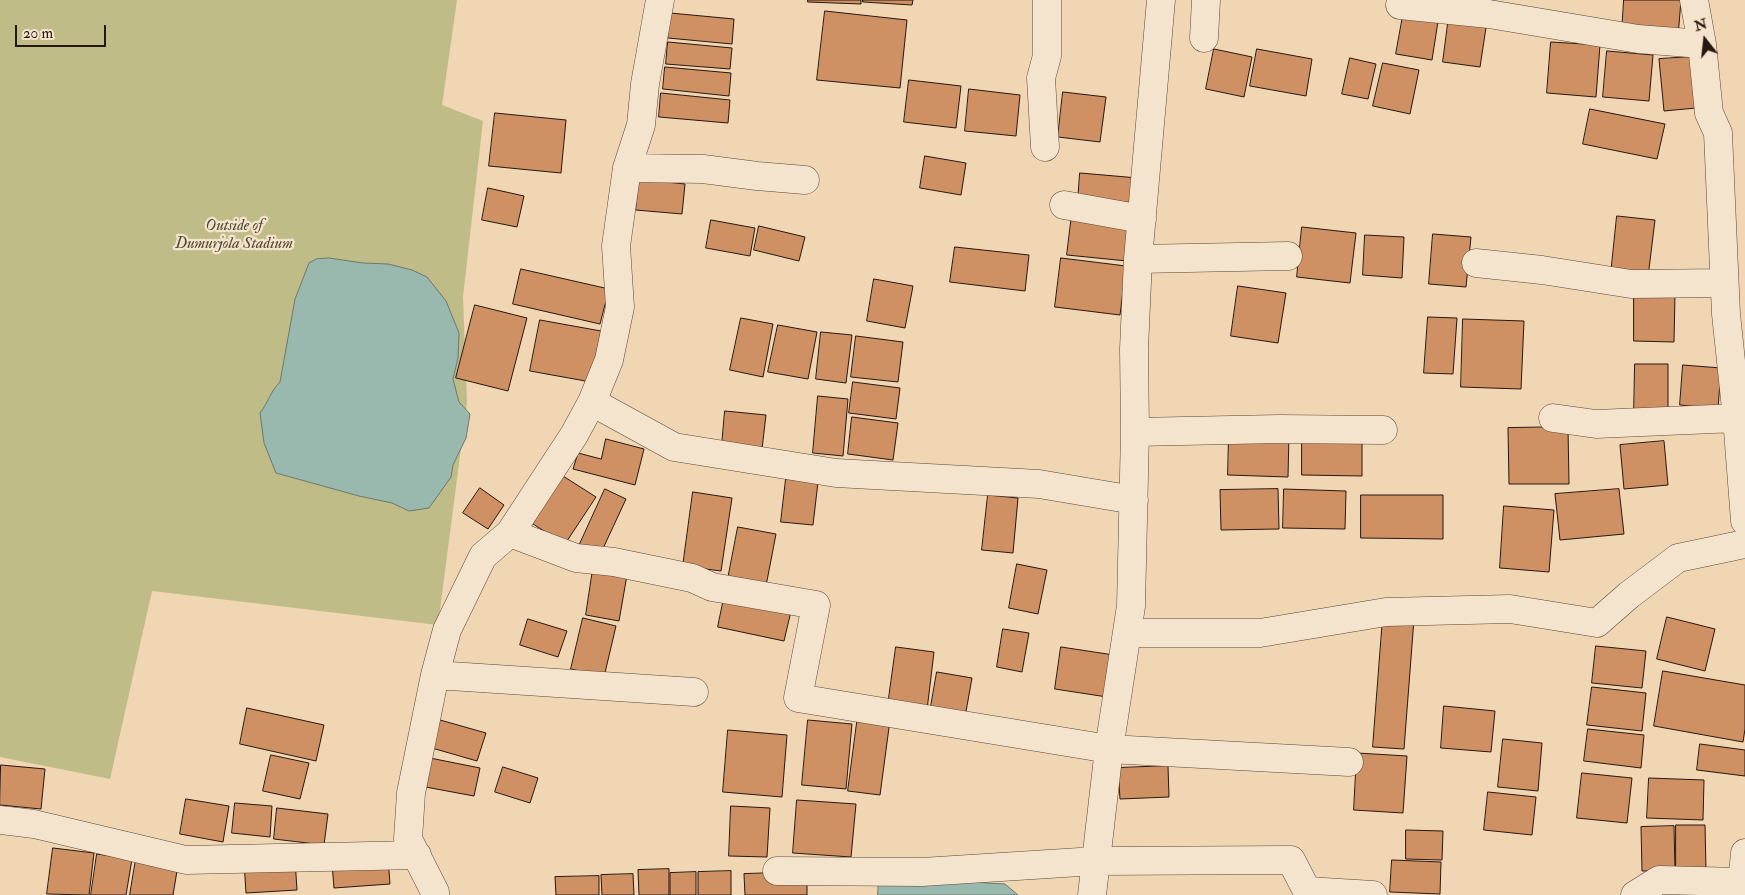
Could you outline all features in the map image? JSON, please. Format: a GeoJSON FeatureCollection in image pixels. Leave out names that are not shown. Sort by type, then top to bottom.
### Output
{"type":"FeatureCollection","features":[{"type":"Feature","properties":{"kind":"street"},"geometry":{"type":"LineString","coordinates":[[435,895],[408,839],[411,793],[435,676],[447,630],[483,556],[510,533],[574,435],[592,402],[609,360],[620,307],[616,246],[627,168],[641,125],[645,84],[660,0]]}},
{"type":"Feature","properties":{"kind":"street"},"geometry":{"type":"LineString","coordinates":[[1045,147],[1040,78],[1047,56],[1047,0]]}},
{"type":"Feature","properties":{"kind":"street"},"geometry":{"type":"LineString","coordinates":[[1092,895],[1109,749],[1131,606],[1135,432],[1134,349],[1138,260],[1161,0]]}},
{"type":"Feature","properties":{"kind":"street"},"geometry":{"type":"LineString","coordinates":[[1204,38],[1206,0]]}},
{"type":"Feature","properties":{"kind":"street"},"geometry":{"type":"LineString","coordinates":[[1694,0],[1702,44],[1709,113],[1718,133],[1724,282],[1735,313],[1737,418],[1745,520]]}},
{"type":"Feature","properties":{"kind":"street"},"geometry":{"type":"LineString","coordinates":[[1400,5],[1489,14],[1638,39],[1702,44]]}},
{"type":"Feature","properties":{"kind":"street"},"geometry":{"type":"LineString","coordinates":[[627,168],[703,169],[805,180]]}},
{"type":"Feature","properties":{"kind":"street"},"geometry":{"type":"LineString","coordinates":[[1064,205],[1142,219]]}},
{"type":"Feature","properties":{"kind":"street"},"geometry":{"type":"LineString","coordinates":[[1138,260],[1288,256]]}},
{"type":"Feature","properties":{"kind":"street"},"geometry":{"type":"LineString","coordinates":[[1476,263],[1542,270],[1631,284],[1724,282]]}},
{"type":"Feature","properties":{"kind":"street"},"geometry":{"type":"LineString","coordinates":[[592,402],[674,447],[836,473],[1039,484],[1134,500]]}},
{"type":"Feature","properties":{"kind":"street"},"geometry":{"type":"LineString","coordinates":[[1553,418],[1596,424],[1737,418]]}},
{"type":"Feature","properties":{"kind":"street"},"geometry":{"type":"LineString","coordinates":[[1135,432],[1279,429],[1383,430]]}},
{"type":"Feature","properties":{"kind":"street"},"geometry":{"type":"LineString","coordinates":[[510,533],[576,558],[614,562],[692,578],[712,587],[816,605],[798,698],[1109,749],[1349,762]]}},
{"type":"Feature","properties":{"kind":"street"},"geometry":{"type":"LineString","coordinates":[[1127,633],[1260,633],[1386,612],[1510,609],[1597,623],[1629,595],[1678,558],[1745,544]]}},
{"type":"Feature","properties":{"kind":"street"},"geometry":{"type":"LineString","coordinates":[[435,676],[694,692]]}},
{"type":"Feature","properties":{"kind":"street"},"geometry":{"type":"LineString","coordinates":[[0,820],[34,824],[186,860],[417,855]]}},
{"type":"Feature","properties":{"kind":"street"},"geometry":{"type":"LineString","coordinates":[[1635,895],[1659,880],[1741,889],[1745,853]]}},
{"type":"Feature","properties":{"kind":"street"},"geometry":{"type":"LineString","coordinates":[[777,872],[922,872],[1096,861],[1291,860],[1306,892],[1373,895]]}},
{"type":"Feature","properties":{"kind":"green space","name":"Outside of Dumurjola Stadium"},"geometry":{"type":"Polygon","coordinates":[[[0,0],[457,0],[442,105],[483,121],[463,297],[467,402],[438,625],[152,591],[110,779],[0,757],[0,0]]]}},
{"type":"Feature","properties":{"kind":"water"},"geometry":{"type":"Polygon","coordinates":[[[329,258],[363,263],[388,264],[412,270],[427,277],[446,301],[459,333],[458,358],[453,379],[459,402],[470,414],[466,438],[453,465],[451,477],[429,508],[409,511],[392,503],[276,473],[264,443],[260,413],[280,382],[295,299],[309,263],[316,259],[329,258]]]}},
{"type":"Feature","properties":{"kind":"water"},"geometry":{"type":"Polygon","coordinates":[[[879,877],[1005,884],[1018,895],[878,895],[879,877]]]}},
{"type":"Feature","properties":{"kind":"building"},"geometry":{"type":"Polygon","coordinates":[[[808,0],[861,0],[861,4],[808,2],[808,0]]]}},
{"type":"Feature","properties":{"kind":"building"},"geometry":{"type":"Polygon","coordinates":[[[863,0],[913,0],[912,5],[863,2],[863,0]]]}},
{"type":"Feature","properties":{"kind":"building"},"geometry":{"type":"Polygon","coordinates":[[[1624,0],[1681,0],[1678,37],[1622,32],[1624,0]]]}},
{"type":"Feature","properties":{"kind":"building"},"geometry":{"type":"Polygon","coordinates":[[[1404,10],[1439,15],[1432,60],[1396,54],[1404,10]]]}},
{"type":"Feature","properties":{"kind":"building"},"geometry":{"type":"Polygon","coordinates":[[[825,11],[907,20],[900,88],[817,80],[825,11]]]}},
{"type":"Feature","properties":{"kind":"building"},"geometry":{"type":"Polygon","coordinates":[[[670,13],[734,19],[732,44],[668,38],[670,13]]]}},
{"type":"Feature","properties":{"kind":"building"},"geometry":{"type":"Polygon","coordinates":[[[1449,16],[1487,21],[1480,67],[1443,62],[1449,16]]]}},
{"type":"Feature","properties":{"kind":"building"},"geometry":{"type":"Polygon","coordinates":[[[668,42],[732,48],[730,69],[666,64],[668,42]]]}},
{"type":"Feature","properties":{"kind":"building"},"geometry":{"type":"Polygon","coordinates":[[[1551,42],[1600,45],[1596,97],[1547,93],[1551,42]]]}},
{"type":"Feature","properties":{"kind":"building"},"geometry":{"type":"Polygon","coordinates":[[[1214,49],[1252,57],[1244,97],[1206,89],[1214,49]]]}},
{"type":"Feature","properties":{"kind":"building"},"geometry":{"type":"Polygon","coordinates":[[[1257,49],[1312,59],[1306,96],[1250,86],[1257,49]]]}},
{"type":"Feature","properties":{"kind":"building"},"geometry":{"type":"Polygon","coordinates":[[[1607,51],[1653,55],[1649,101],[1603,97],[1607,51]]]}},
{"type":"Feature","properties":{"kind":"building"},"geometry":{"type":"Polygon","coordinates":[[[1691,57],[1696,108],[1664,111],[1659,59],[1691,57]]]}},
{"type":"Feature","properties":{"kind":"building"},"geometry":{"type":"Polygon","coordinates":[[[1350,58],[1376,64],[1368,99],[1342,94],[1350,58]]]}},
{"type":"Feature","properties":{"kind":"building"},"geometry":{"type":"Polygon","coordinates":[[[1383,63],[1419,70],[1410,114],[1373,106],[1383,63]]]}},
{"type":"Feature","properties":{"kind":"building"},"geometry":{"type":"Polygon","coordinates":[[[665,67],[731,73],[729,96],[663,89],[665,67]]]}},
{"type":"Feature","properties":{"kind":"building"},"geometry":{"type":"Polygon","coordinates":[[[909,80],[961,86],[956,128],[904,122],[909,80]]]}},
{"type":"Feature","properties":{"kind":"building"},"geometry":{"type":"Polygon","coordinates":[[[969,89],[1020,95],[1016,136],[965,131],[969,89]]]}},
{"type":"Feature","properties":{"kind":"building"},"geometry":{"type":"Polygon","coordinates":[[[1063,92],[1106,97],[1100,142],[1058,137],[1063,92]]]}},
{"type":"Feature","properties":{"kind":"building"},"geometry":{"type":"Polygon","coordinates":[[[661,93],[730,100],[728,123],[659,117],[661,93]]]}},
{"type":"Feature","properties":{"kind":"building"},"geometry":{"type":"Polygon","coordinates":[[[1590,109],[1665,124],[1657,159],[1583,144],[1590,109]]]}},
{"type":"Feature","properties":{"kind":"building"},"geometry":{"type":"Polygon","coordinates":[[[495,113],[566,120],[561,173],[489,166],[495,113]]]}},
{"type":"Feature","properties":{"kind":"building"},"geometry":{"type":"Polygon","coordinates":[[[925,156],[966,163],[961,195],[920,188],[925,156]]]}},
{"type":"Feature","properties":{"kind":"building"},"geometry":{"type":"Polygon","coordinates":[[[1080,173],[1138,178],[1135,207],[1078,202],[1080,173]]]}},
{"type":"Feature","properties":{"kind":"building"},"geometry":{"type":"Polygon","coordinates":[[[639,179],[685,184],[682,214],[636,210],[639,179]]]}},
{"type":"Feature","properties":{"kind":"building"},"geometry":{"type":"Polygon","coordinates":[[[488,188],[524,196],[517,227],[482,220],[488,188]]]}},
{"type":"Feature","properties":{"kind":"building"},"geometry":{"type":"Polygon","coordinates":[[[1072,214],[1131,221],[1127,261],[1067,255],[1072,214]]]}},
{"type":"Feature","properties":{"kind":"building"},"geometry":{"type":"Polygon","coordinates":[[[1617,216],[1655,220],[1648,277],[1611,274],[1617,216]]]}},
{"type":"Feature","properties":{"kind":"building"},"geometry":{"type":"Polygon","coordinates":[[[711,220],[755,228],[750,256],[706,248],[711,220]]]}},
{"type":"Feature","properties":{"kind":"building"},"geometry":{"type":"Polygon","coordinates":[[[759,226],[805,237],[799,261],[754,250],[759,226]]]}},
{"type":"Feature","properties":{"kind":"building"},"geometry":{"type":"Polygon","coordinates":[[[1302,227],[1356,233],[1350,283],[1297,277],[1302,227]]]}},
{"type":"Feature","properties":{"kind":"building"},"geometry":{"type":"Polygon","coordinates":[[[1433,234],[1471,237],[1466,287],[1429,284],[1433,234]]]}},
{"type":"Feature","properties":{"kind":"building"},"geometry":{"type":"Polygon","coordinates":[[[1365,235],[1404,237],[1402,278],[1363,275],[1365,235]]]}},
{"type":"Feature","properties":{"kind":"building"},"geometry":{"type":"Polygon","coordinates":[[[955,247],[1029,255],[1025,291],[950,282],[955,247]]]}},
{"type":"Feature","properties":{"kind":"building"},"geometry":{"type":"Polygon","coordinates":[[[1061,258],[1126,266],[1120,315],[1055,307],[1061,258]]]}},
{"type":"Feature","properties":{"kind":"building"},"geometry":{"type":"Polygon","coordinates":[[[521,269],[609,289],[600,324],[513,304],[521,269]]]}},
{"type":"Feature","properties":{"kind":"building"},"geometry":{"type":"Polygon","coordinates":[[[874,279],[913,286],[905,328],[867,321],[874,279]]]}},
{"type":"Feature","properties":{"kind":"building"},"geometry":{"type":"Polygon","coordinates":[[[1238,286],[1286,293],[1278,343],[1231,336],[1238,286]]]}},
{"type":"Feature","properties":{"kind":"building"},"geometry":{"type":"Polygon","coordinates":[[[1634,294],[1675,294],[1674,342],[1634,341],[1634,294]]]}},
{"type":"Feature","properties":{"kind":"building"},"geometry":{"type":"Polygon","coordinates":[[[475,305],[527,318],[508,391],[456,378],[475,305]]]}},
{"type":"Feature","properties":{"kind":"building"},"geometry":{"type":"Polygon","coordinates":[[[1428,317],[1457,318],[1453,374],[1424,373],[1428,317]]]}},
{"type":"Feature","properties":{"kind":"building"},"geometry":{"type":"Polygon","coordinates":[[[741,318],[773,324],[763,377],[730,370],[741,318]]]}},
{"type":"Feature","properties":{"kind":"building"},"geometry":{"type":"Polygon","coordinates":[[[1463,319],[1524,321],[1521,389],[1461,387],[1463,319]]]}},
{"type":"Feature","properties":{"kind":"building"},"geometry":{"type":"Polygon","coordinates":[[[540,320],[601,331],[591,382],[530,371],[540,320]]]}},
{"type":"Feature","properties":{"kind":"building"},"geometry":{"type":"Polygon","coordinates":[[[778,325],[817,332],[808,379],[768,372],[778,325]]]}},
{"type":"Feature","properties":{"kind":"building"},"geometry":{"type":"Polygon","coordinates":[[[821,332],[852,335],[846,383],[816,379],[821,332]]]}},
{"type":"Feature","properties":{"kind":"building"},"geometry":{"type":"Polygon","coordinates":[[[856,336],[903,342],[898,382],[851,377],[856,336]]]}},
{"type":"Feature","properties":{"kind":"building"},"geometry":{"type":"Polygon","coordinates":[[[1635,364],[1668,364],[1668,415],[1634,415],[1635,364]]]}},
{"type":"Feature","properties":{"kind":"building"},"geometry":{"type":"Polygon","coordinates":[[[1683,365],[1721,368],[1718,409],[1680,405],[1683,365]]]}},
{"type":"Feature","properties":{"kind":"building"},"geometry":{"type":"Polygon","coordinates":[[[853,382],[900,388],[896,419],[849,413],[853,382]]]}},
{"type":"Feature","properties":{"kind":"building"},"geometry":{"type":"Polygon","coordinates":[[[818,396],[848,399],[843,456],[813,453],[818,396]]]}},
{"type":"Feature","properties":{"kind":"building"},"geometry":{"type":"Polygon","coordinates":[[[725,411],[766,415],[762,449],[722,445],[725,411]]]}},
{"type":"Feature","properties":{"kind":"building"},"geometry":{"type":"Polygon","coordinates":[[[852,417],[898,423],[893,460],[848,454],[852,417]]]}},
{"type":"Feature","properties":{"kind":"building"},"geometry":{"type":"Polygon","coordinates":[[[1568,427],[1569,484],[1509,484],[1508,428],[1568,427]]]}},
{"type":"Feature","properties":{"kind":"building"},"geometry":{"type":"Polygon","coordinates":[[[1229,432],[1289,434],[1288,477],[1228,475],[1229,432]]]}},
{"type":"Feature","properties":{"kind":"building"},"geometry":{"type":"Polygon","coordinates":[[[606,439],[644,449],[635,485],[573,469],[578,453],[601,459],[606,439]]]}},
{"type":"Feature","properties":{"kind":"building"},"geometry":{"type":"Polygon","coordinates":[[[1302,439],[1362,439],[1362,476],[1302,475],[1302,439]]]}},
{"type":"Feature","properties":{"kind":"building"},"geometry":{"type":"Polygon","coordinates":[[[1664,441],[1668,485],[1624,489],[1620,445],[1664,441]]]}},
{"type":"Feature","properties":{"kind":"building"},"geometry":{"type":"Polygon","coordinates":[[[563,476],[596,497],[565,544],[533,524],[563,476]]]}},
{"type":"Feature","properties":{"kind":"building"},"geometry":{"type":"Polygon","coordinates":[[[786,479],[818,482],[813,525],[781,522],[786,479]]]}},
{"type":"Feature","properties":{"kind":"building"},"geometry":{"type":"Polygon","coordinates":[[[480,488],[504,505],[488,529],[463,513],[480,488]]]}},
{"type":"Feature","properties":{"kind":"building"},"geometry":{"type":"Polygon","coordinates":[[[605,489],[626,499],[600,555],[579,546],[605,489]]]}},
{"type":"Feature","properties":{"kind":"building"},"geometry":{"type":"Polygon","coordinates":[[[1278,489],[1279,529],[1221,530],[1220,490],[1278,489]]]}},
{"type":"Feature","properties":{"kind":"building"},"geometry":{"type":"Polygon","coordinates":[[[1284,489],[1346,491],[1345,529],[1283,528],[1284,489]]]}},
{"type":"Feature","properties":{"kind":"building"},"geometry":{"type":"Polygon","coordinates":[[[1619,489],[1624,534],[1560,540],[1555,494],[1619,489]]]}},
{"type":"Feature","properties":{"kind":"building"},"geometry":{"type":"Polygon","coordinates":[[[693,492],[732,498],[721,571],[683,566],[693,492]]]}},
{"type":"Feature","properties":{"kind":"building"},"geometry":{"type":"Polygon","coordinates":[[[988,495],[1018,498],[1013,553],[982,550],[988,495]]]}},
{"type":"Feature","properties":{"kind":"building"},"geometry":{"type":"Polygon","coordinates":[[[1361,495],[1443,495],[1443,539],[1361,538],[1361,495]]]}},
{"type":"Feature","properties":{"kind":"building"},"geometry":{"type":"Polygon","coordinates":[[[1504,506],[1554,510],[1549,572],[1500,568],[1504,506]]]}},
{"type":"Feature","properties":{"kind":"building"},"geometry":{"type":"Polygon","coordinates":[[[738,527],[776,534],[766,586],[728,579],[738,527]]]}},
{"type":"Feature","properties":{"kind":"building"},"geometry":{"type":"Polygon","coordinates":[[[1017,564],[1047,570],[1038,614],[1009,608],[1017,564]]]}},
{"type":"Feature","properties":{"kind":"building"},"geometry":{"type":"Polygon","coordinates":[[[593,569],[627,575],[619,621],[586,615],[593,569]]]}},
{"type":"Feature","properties":{"kind":"building"},"geometry":{"type":"Polygon","coordinates":[[[725,593],[792,607],[784,641],[718,627],[725,593]]]}},
{"type":"Feature","properties":{"kind":"building"},"geometry":{"type":"Polygon","coordinates":[[[1383,617],[1414,619],[1404,749],[1373,747],[1383,617]]]}},
{"type":"Feature","properties":{"kind":"building"},"geometry":{"type":"Polygon","coordinates":[[[1667,617],[1715,629],[1705,671],[1657,659],[1667,617]]]}},
{"type":"Feature","properties":{"kind":"building"},"geometry":{"type":"Polygon","coordinates":[[[583,618],[616,626],[604,677],[571,669],[583,618]]]}},
{"type":"Feature","properties":{"kind":"building"},"geometry":{"type":"Polygon","coordinates":[[[528,619],[567,631],[558,657],[520,645],[528,619]]]}},
{"type":"Feature","properties":{"kind":"building"},"geometry":{"type":"Polygon","coordinates":[[[1003,629],[1029,633],[1022,672],[997,667],[1003,629]]]}},
{"type":"Feature","properties":{"kind":"building"},"geometry":{"type":"Polygon","coordinates":[[[1596,646],[1646,651],[1642,688],[1592,683],[1596,646]]]}},
{"type":"Feature","properties":{"kind":"building"},"geometry":{"type":"Polygon","coordinates":[[[896,647],[934,652],[927,710],[888,705],[896,647]]]}},
{"type":"Feature","properties":{"kind":"building"},"geometry":{"type":"Polygon","coordinates":[[[1061,647],[1114,655],[1107,697],[1055,689],[1061,647]]]}},
{"type":"Feature","properties":{"kind":"building"},"geometry":{"type":"Polygon","coordinates":[[[1663,671],[1745,685],[1745,729],[1743,742],[1654,726],[1663,671]]]}},
{"type":"Feature","properties":{"kind":"building"},"geometry":{"type":"Polygon","coordinates":[[[937,672],[972,678],[965,717],[930,712],[937,672]]]}},
{"type":"Feature","properties":{"kind":"building"},"geometry":{"type":"Polygon","coordinates":[[[1592,687],[1646,693],[1642,731],[1587,725],[1592,687]]]}},
{"type":"Feature","properties":{"kind":"building"},"geometry":{"type":"Polygon","coordinates":[[[1444,706],[1495,711],[1491,752],[1441,748],[1444,706]]]}},
{"type":"Feature","properties":{"kind":"building"},"geometry":{"type":"Polygon","coordinates":[[[247,708],[324,725],[316,761],[240,744],[247,708]]]}},
{"type":"Feature","properties":{"kind":"building"},"geometry":{"type":"Polygon","coordinates":[[[858,715],[890,720],[880,795],[848,791],[858,715]]]}},
{"type":"Feature","properties":{"kind":"building"},"geometry":{"type":"Polygon","coordinates":[[[433,718],[486,733],[477,761],[425,746],[433,718]]]}},
{"type":"Feature","properties":{"kind":"building"},"geometry":{"type":"Polygon","coordinates":[[[808,720],[852,724],[846,789],[802,785],[808,720]]]}},
{"type":"Feature","properties":{"kind":"building"},"geometry":{"type":"Polygon","coordinates":[[[1588,729],[1644,735],[1641,768],[1584,761],[1588,729]]]}},
{"type":"Feature","properties":{"kind":"building"},"geometry":{"type":"Polygon","coordinates":[[[728,730],[787,735],[782,797],[723,792],[728,730]]]}},
{"type":"Feature","properties":{"kind":"building"},"geometry":{"type":"Polygon","coordinates":[[[1503,739],[1542,743],[1538,791],[1498,787],[1503,739]]]}},
{"type":"Feature","properties":{"kind":"building"},"geometry":{"type":"Polygon","coordinates":[[[1700,744],[1745,750],[1745,776],[1697,770],[1700,744]]]}},
{"type":"Feature","properties":{"kind":"building"},"geometry":{"type":"Polygon","coordinates":[[[1357,753],[1407,756],[1403,813],[1354,810],[1357,753]]]}},
{"type":"Feature","properties":{"kind":"building"},"geometry":{"type":"Polygon","coordinates":[[[271,755],[309,763],[300,799],[263,791],[271,755]]]}},
{"type":"Feature","properties":{"kind":"building"},"geometry":{"type":"Polygon","coordinates":[[[425,757],[480,768],[474,796],[420,786],[425,757]]]}},
{"type":"Feature","properties":{"kind":"building"},"geometry":{"type":"Polygon","coordinates":[[[1,765],[45,769],[41,809],[0,805],[1,765]]]}},
{"type":"Feature","properties":{"kind":"building"},"geometry":{"type":"Polygon","coordinates":[[[1168,766],[1169,797],[1120,799],[1118,768],[1168,766]]]}},
{"type":"Feature","properties":{"kind":"building"},"geometry":{"type":"Polygon","coordinates":[[[503,767],[538,778],[530,803],[495,792],[503,767]]]}},
{"type":"Feature","properties":{"kind":"building"},"geometry":{"type":"Polygon","coordinates":[[[1582,773],[1632,778],[1627,823],[1577,818],[1582,773]]]}},
{"type":"Feature","properties":{"kind":"building"},"geometry":{"type":"Polygon","coordinates":[[[1649,778],[1704,780],[1703,820],[1647,818],[1649,778]]]}},
{"type":"Feature","properties":{"kind":"building"},"geometry":{"type":"Polygon","coordinates":[[[1488,792],[1536,797],[1532,835],[1484,830],[1488,792]]]}},
{"type":"Feature","properties":{"kind":"building"},"geometry":{"type":"Polygon","coordinates":[[[186,799],[229,806],[223,842],[180,834],[186,799]]]}},
{"type":"Feature","properties":{"kind":"building"},"geometry":{"type":"Polygon","coordinates":[[[797,800],[856,804],[851,857],[793,853],[797,800]]]}},
{"type":"Feature","properties":{"kind":"building"},"geometry":{"type":"Polygon","coordinates":[[[235,803],[272,806],[270,837],[232,833],[235,803]]]}},
{"type":"Feature","properties":{"kind":"building"},"geometry":{"type":"Polygon","coordinates":[[[731,806],[770,808],[767,857],[729,856],[731,806]]]}},
{"type":"Feature","properties":{"kind":"building"},"geometry":{"type":"Polygon","coordinates":[[[277,808],[328,814],[324,845],[274,839],[277,808]]]}},
{"type":"Feature","properties":{"kind":"building"},"geometry":{"type":"Polygon","coordinates":[[[1676,825],[1705,825],[1706,870],[1676,870],[1676,825]]]}},
{"type":"Feature","properties":{"kind":"building"},"geometry":{"type":"Polygon","coordinates":[[[1674,826],[1675,870],[1642,871],[1641,827],[1674,826]]]}},
{"type":"Feature","properties":{"kind":"building"},"geometry":{"type":"Polygon","coordinates":[[[1406,830],[1443,831],[1442,860],[1406,859],[1406,830]]]}},
{"type":"Feature","properties":{"kind":"building"},"geometry":{"type":"Polygon","coordinates":[[[53,848],[94,853],[89,895],[47,894],[53,848]]]}},
{"type":"Feature","properties":{"kind":"building"},"geometry":{"type":"Polygon","coordinates":[[[97,854],[132,859],[126,895],[91,895],[97,854]]]}},
{"type":"Feature","properties":{"kind":"building"},"geometry":{"type":"Polygon","coordinates":[[[388,858],[390,884],[334,888],[332,863],[388,858]]]}},
{"type":"Feature","properties":{"kind":"building"},"geometry":{"type":"Polygon","coordinates":[[[136,859],[178,865],[173,895],[130,895],[136,859]]]}},
{"type":"Feature","properties":{"kind":"building"},"geometry":{"type":"Polygon","coordinates":[[[295,859],[297,890],[246,893],[244,862],[295,859]]]}},
{"type":"Feature","properties":{"kind":"building"},"geometry":{"type":"Polygon","coordinates":[[[1392,860],[1441,862],[1440,894],[1390,892],[1392,860]]]}},
{"type":"Feature","properties":{"kind":"building"},"geometry":{"type":"Polygon","coordinates":[[[669,869],[669,895],[639,895],[638,870],[669,869]]]}},
{"type":"Feature","properties":{"kind":"building"},"geometry":{"type":"Polygon","coordinates":[[[731,871],[731,895],[698,895],[698,872],[731,871]]]}},
{"type":"Feature","properties":{"kind":"building"},"geometry":{"type":"Polygon","coordinates":[[[696,872],[696,895],[670,895],[670,873],[696,872]]]}},
{"type":"Feature","properties":{"kind":"building"},"geometry":{"type":"Polygon","coordinates":[[[807,872],[807,895],[745,895],[744,874],[807,872]]]}},
{"type":"Feature","properties":{"kind":"building"},"geometry":{"type":"Polygon","coordinates":[[[633,874],[634,895],[602,895],[601,875],[633,874]]]}},
{"type":"Feature","properties":{"kind":"building"},"geometry":{"type":"Polygon","coordinates":[[[599,876],[599,895],[556,895],[555,877],[599,876]]]}}]}
